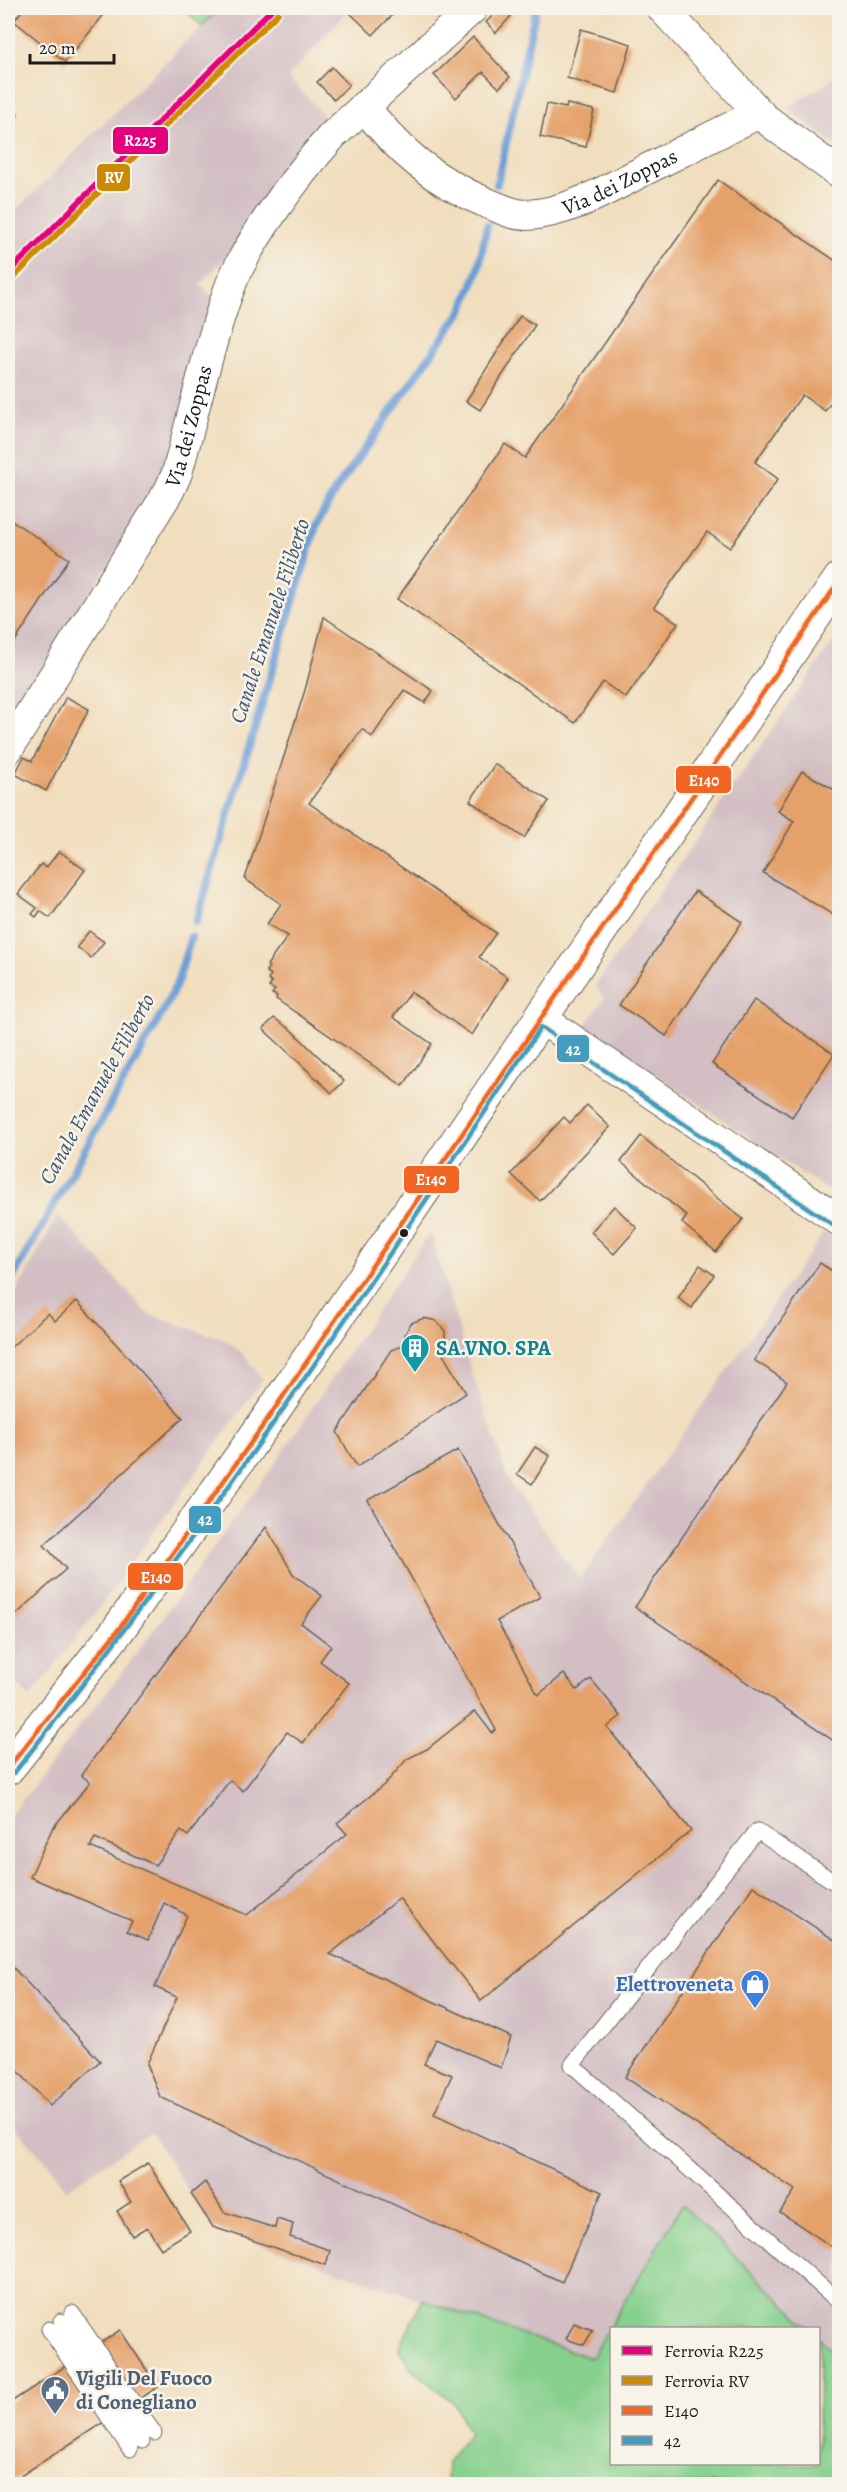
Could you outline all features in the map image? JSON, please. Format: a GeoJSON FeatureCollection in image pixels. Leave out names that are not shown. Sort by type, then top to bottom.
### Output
{"type":"FeatureCollection","features":[{"type":"Feature","properties":{"kind":"street","name":"Via dei Zoppas"},"geometry":{"type":"LineString","coordinates":[[8,748],[169,491],[177,473],[228,291],[250,247],[312,158],[364,105],[473,8]]}},
{"type":"Feature","properties":{"kind":"street"},"geometry":{"type":"LineString","coordinates":[[662,8],[759,113],[840,174]]}},
{"type":"Feature","properties":{"kind":"street","name":"Via dei Zoppas"},"geometry":{"type":"LineString","coordinates":[[364,105],[403,152],[435,175],[478,199],[511,213],[526,215],[554,210],[588,199],[759,113]]}},
{"type":"Feature","properties":{"kind":"street"},"geometry":{"type":"LineString","coordinates":[[8,1768],[118,1630],[267,1420],[539,1017],[840,579]]}},
{"type":"Feature","properties":{"kind":"street"},"geometry":{"type":"LineString","coordinates":[[539,1017],[840,1221]]}},
{"type":"Feature","properties":{"kind":"lane"},"geometry":{"type":"LineString","coordinates":[[840,1886],[757,1831],[572,2065],[840,2303]]}},
{"type":"Feature","properties":{"kind":"lane"},"geometry":{"type":"LineString","coordinates":[[142,2441],[61,2321],[142,2441]]}},
{"type":"Feature","properties":{"kind":"shaded area"},"geometry":{"type":"Polygon","coordinates":[[[220,8],[350,8],[288,77],[329,121],[233,249],[200,285],[215,299],[163,478],[8,726],[8,218],[220,8]]]}},
{"type":"Feature","properties":{"kind":"shaded area"},"geometry":{"type":"Polygon","coordinates":[[[839,75],[839,149],[787,108],[839,75]]]}},
{"type":"Feature","properties":{"kind":"shaded area"},"geometry":{"type":"Polygon","coordinates":[[[839,633],[839,1198],[584,1027],[604,999],[596,985],[839,633]]]}},
{"type":"Feature","properties":{"kind":"shaded area"},"geometry":{"type":"Polygon","coordinates":[[[58,1215],[148,1314],[225,1340],[243,1354],[263,1379],[102,1604],[30,1698],[8,1674],[8,1307],[58,1215]]]}},
{"type":"Feature","properties":{"kind":"shaded area"},"geometry":{"type":"Polygon","coordinates":[[[825,1231],[839,1240],[839,2358],[820,2339],[820,2327],[808,2327],[682,2205],[591,2358],[212,2228],[151,2132],[66,2190],[50,2166],[8,2120],[8,1818],[130,1662],[274,1465],[430,1232],[473,1376],[509,1482],[580,1579],[825,1231]]]}},
{"type":"Feature","properties":{"kind":"green space"},"geometry":{"type":"Polygon","coordinates":[[[182,8],[220,8],[202,26],[182,8]]]}},
{"type":"Feature","properties":{"kind":"green space"},"geometry":{"type":"Polygon","coordinates":[[[682,2205],[808,2327],[610,2327],[610,2465],[820,2465],[820,2339],[839,2358],[839,2484],[446,2484],[447,2463],[469,2433],[454,2403],[412,2370],[399,2349],[422,2300],[591,2358],[682,2205]]]}},
{"type":"Feature","properties":{"kind":"building"},"geometry":{"type":"Polygon","coordinates":[[[24,8],[103,8],[107,11],[65,62],[14,21],[24,8]]]}},
{"type":"Feature","properties":{"kind":"building"},"geometry":{"type":"Polygon","coordinates":[[[355,8],[398,9],[373,35],[350,13],[355,8]]]}},
{"type":"Feature","properties":{"kind":"building"},"geometry":{"type":"Polygon","coordinates":[[[501,8],[512,15],[496,33],[486,22],[501,8]]]}},
{"type":"Feature","properties":{"kind":"building"},"geometry":{"type":"Polygon","coordinates":[[[581,29],[631,44],[617,93],[567,78],[581,29]]]}},
{"type":"Feature","properties":{"kind":"building"},"geometry":{"type":"Polygon","coordinates":[[[473,37],[510,77],[499,88],[483,72],[456,98],[434,75],[473,37]]]}},
{"type":"Feature","properties":{"kind":"building"},"geometry":{"type":"Polygon","coordinates":[[[332,67],[349,85],[334,100],[317,82],[332,67]]]}},
{"type":"Feature","properties":{"kind":"building"},"geometry":{"type":"Polygon","coordinates":[[[547,104],[566,108],[567,104],[594,110],[586,147],[540,137],[547,104]]]}},
{"type":"Feature","properties":{"kind":"building"},"geometry":{"type":"Polygon","coordinates":[[[8,106],[18,114],[8,127],[8,106]]]}},
{"type":"Feature","properties":{"kind":"building"},"geometry":{"type":"Polygon","coordinates":[[[718,180],[840,264],[840,390],[825,411],[802,395],[755,462],[778,479],[730,548],[707,532],[654,607],[678,623],[626,698],[603,682],[575,723],[397,599],[505,444],[525,458],[718,180]]]}},
{"type":"Feature","properties":{"kind":"building"},"geometry":{"type":"Polygon","coordinates":[[[520,316],[535,325],[480,410],[466,401],[520,316]]]}},
{"type":"Feature","properties":{"kind":"building"},"geometry":{"type":"Polygon","coordinates":[[[8,518],[69,559],[8,652],[8,518]]]}},
{"type":"Feature","properties":{"kind":"building"},"geometry":{"type":"Polygon","coordinates":[[[324,617],[433,691],[425,703],[404,690],[372,737],[362,729],[309,803],[496,933],[479,957],[508,978],[472,1035],[411,992],[393,1017],[432,1044],[403,1086],[272,994],[275,990],[269,987],[272,983],[268,980],[271,975],[266,971],[269,967],[267,965],[288,936],[267,924],[281,904],[245,879],[305,690],[324,617]]]}},
{"type":"Feature","properties":{"kind":"building"},"geometry":{"type":"Polygon","coordinates":[[[66,697],[89,709],[46,791],[15,774],[24,757],[32,761],[66,697]]]}},
{"type":"Feature","properties":{"kind":"building"},"geometry":{"type":"Polygon","coordinates":[[[495,764],[549,801],[524,838],[470,801],[495,764]]]}},
{"type":"Feature","properties":{"kind":"building"},"geometry":{"type":"Polygon","coordinates":[[[802,771],[840,793],[840,919],[763,873],[794,821],[778,811],[802,771]]]}},
{"type":"Feature","properties":{"kind":"building"},"geometry":{"type":"Polygon","coordinates":[[[59,851],[85,870],[50,918],[40,911],[36,917],[32,914],[37,908],[18,894],[41,864],[46,868],[59,851]]]}},
{"type":"Feature","properties":{"kind":"building"},"geometry":{"type":"Polygon","coordinates":[[[695,891],[742,922],[666,1036],[619,1005],[695,891]]]}},
{"type":"Feature","properties":{"kind":"building"},"geometry":{"type":"Polygon","coordinates":[[[89,931],[104,942],[91,958],[77,947],[89,931]]]}},
{"type":"Feature","properties":{"kind":"building"},"geometry":{"type":"Polygon","coordinates":[[[754,1000],[834,1054],[792,1117],[712,1064],[754,1000]]]}},
{"type":"Feature","properties":{"kind":"building"},"geometry":{"type":"Polygon","coordinates":[[[274,1018],[291,1030],[344,1081],[332,1093],[263,1029],[274,1018]]]}},
{"type":"Feature","properties":{"kind":"building"},"geometry":{"type":"Polygon","coordinates":[[[587,1105],[610,1127],[540,1201],[511,1174],[564,1117],[570,1123],[587,1105]]]}},
{"type":"Feature","properties":{"kind":"building"},"geometry":{"type":"Polygon","coordinates":[[[641,1136],[743,1219],[716,1252],[682,1223],[687,1216],[621,1162],[641,1136]]]}},
{"type":"Feature","properties":{"kind":"building"},"geometry":{"type":"Polygon","coordinates":[[[614,1206],[637,1228],[614,1254],[591,1232],[614,1206]]]}},
{"type":"Feature","properties":{"kind":"building"},"geometry":{"type":"Polygon","coordinates":[[[820,1263],[840,1276],[840,1745],[635,1607],[787,1382],[754,1360],[820,1263]]]}},
{"type":"Feature","properties":{"kind":"building"},"geometry":{"type":"Polygon","coordinates":[[[700,1265],[714,1275],[692,1308],[678,1298],[700,1265]]]}},
{"type":"Feature","properties":{"kind":"building"},"geometry":{"type":"Polygon","coordinates":[[[77,1301],[183,1418],[44,1545],[66,1569],[8,1622],[8,1350],[48,1313],[55,1321],[77,1301]]]}},
{"type":"Feature","properties":{"kind":"building","name":"SA.VNO. SPA"},"geometry":{"type":"Polygon","coordinates":[[[424,1318],[436,1321],[445,1331],[442,1353],[466,1393],[357,1467],[337,1432],[391,1350],[404,1345],[405,1334],[411,1323],[424,1318]]]}},
{"type":"Feature","properties":{"kind":"building"},"geometry":{"type":"Polygon","coordinates":[[[535,1447],[550,1456],[532,1484],[517,1474],[535,1447]]]}},
{"type":"Feature","properties":{"kind":"building"},"geometry":{"type":"Polygon","coordinates":[[[458,1450],[540,1597],[497,1621],[538,1695],[564,1674],[577,1690],[591,1679],[621,1716],[607,1727],[691,1831],[481,2001],[399,1898],[330,1954],[511,2037],[501,2068],[436,2039],[424,2064],[452,2075],[434,2114],[602,2192],[562,2282],[160,2097],[147,2064],[177,1997],[155,1987],[187,1915],[164,1903],[148,1940],[127,1931],[132,1921],[30,1877],[52,1829],[90,1782],[81,1775],[266,1527],[293,1574],[322,1596],[301,1623],[331,1646],[320,1661],[349,1683],[303,1743],[287,1732],[243,1791],[230,1780],[188,1836],[181,1831],[155,1865],[95,1838],[90,1847],[247,1915],[347,1834],[337,1823],[386,1783],[407,1759],[427,1749],[475,1711],[492,1733],[496,1730],[368,1500],[458,1450]]]}},
{"type":"Feature","properties":{"kind":"building","name":"Elettroveneta"},"geometry":{"type":"Polygon","coordinates":[[[753,1886],[840,1944],[840,2252],[780,2212],[795,2190],[625,2077],[753,1886]]]}},
{"type":"Feature","properties":{"kind":"building"},"geometry":{"type":"Polygon","coordinates":[[[8,1962],[100,2061],[50,2106],[8,2060],[8,1962]]]}},
{"type":"Feature","properties":{"kind":"building"},"geometry":{"type":"Polygon","coordinates":[[[148,2163],[190,2231],[161,2249],[147,2227],[132,2236],[117,2211],[131,2202],[118,2181],[148,2163]]]}},
{"type":"Feature","properties":{"kind":"building"},"geometry":{"type":"Polygon","coordinates":[[[205,2182],[224,2212],[275,2228],[277,2219],[293,2224],[290,2237],[330,2250],[326,2265],[213,2227],[191,2194],[205,2182]]]}},
{"type":"Feature","properties":{"kind":"building"},"geometry":{"type":"Polygon","coordinates":[[[574,2323],[593,2330],[584,2345],[566,2339],[574,2323]]]}},
{"type":"Feature","properties":{"kind":"building"},"geometry":{"type":"Polygon","coordinates":[[[120,2330],[158,2387],[8,2484],[8,2404],[120,2330]]]}},
{"type":"Feature","properties":{"kind":"waterway","name":"Canale Emanuele Filiberto"},"geometry":{"type":"LineString","coordinates":[[497,184],[536,8]]}},
{"type":"Feature","properties":{"kind":"waterway","name":"Canale Emanuele Filiberto"},"geometry":{"type":"LineString","coordinates":[[196,922],[316,526],[335,491],[463,309],[478,271],[487,226]]}},
{"type":"Feature","properties":{"kind":"waterway","name":"Canale Emanuele Filiberto"},"geometry":{"type":"LineString","coordinates":[[8,1286],[164,1010],[177,983],[191,937]]}},
{"type":"Feature","properties":{"kind":"rail line","name":"R225"},"geometry":{"type":"LineString","coordinates":[[8,273],[273,8]]}},
{"type":"Feature","properties":{"kind":"rail line","name":"RV"},"geometry":{"type":"LineString","coordinates":[[13,278],[278,13]]}},
{"type":"Feature","properties":{"kind":"transit line","name":"E140"},"geometry":{"type":"LineString","coordinates":[[8,1768],[118,1630],[267,1420],[840,580]]}},
{"type":"Feature","properties":{"kind":"transit line","name":"42"},"geometry":{"type":"LineString","coordinates":[[14,1773],[84,1683],[220,1499],[414,1218],[541,1027],[836,1227]]}},
{"type":"Feature","properties":{"kind":"place","name":"SA.VNO. SPA"},"geometry":{"type":"Point","coordinates":[415,1374]}},
{"type":"Feature","properties":{"kind":"place","name":"Elettroveneta"},"geometry":{"type":"Point","coordinates":[755,2010]}},
{"type":"Feature","properties":{"kind":"place","name":"Vigili Del Fuoco di Conegliano"},"geometry":{"type":"Point","coordinates":[55,2416]}}]}
